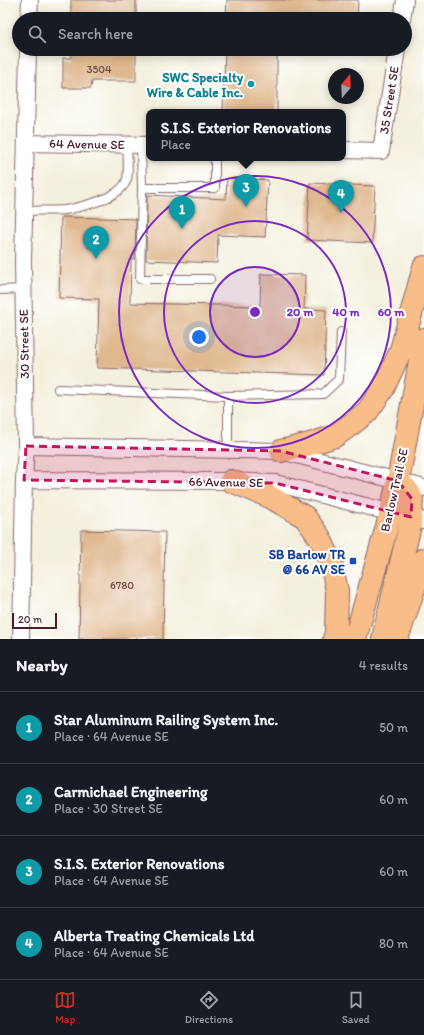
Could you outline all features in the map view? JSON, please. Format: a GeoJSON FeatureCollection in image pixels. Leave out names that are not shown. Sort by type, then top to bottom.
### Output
{"type":"FeatureCollection","features":[{"type":"Feature","properties":{"kind":"main road"},"geometry":{"type":"LineString","coordinates":[[281,451],[335,436],[367,412],[383,389],[401,350],[424,267]]}},
{"type":"Feature","properties":{"kind":"main road","name":"Barlow Trail SE"},"geometry":{"type":"LineString","coordinates":[[355,639],[408,517],[398,481],[424,339]]}},
{"type":"Feature","properties":{"kind":"main road"},"geometry":{"type":"LineString","coordinates":[[231,481],[270,497],[305,517],[320,538],[331,562],[336,591],[336,633],[334,639]]}},
{"type":"Feature","properties":{"kind":"main road"},"geometry":{"type":"LineString","coordinates":[[383,639],[410,526],[408,517]]}},
{"type":"Feature","properties":{"kind":"main road"},"geometry":{"type":"LineString","coordinates":[[397,639],[424,559]]}},
{"type":"Feature","properties":{"kind":"street"},"geometry":{"type":"LineString","coordinates":[[29,12],[30,0]]}},
{"type":"Feature","properties":{"kind":"street"},"geometry":{"type":"LineString","coordinates":[[403,12],[405,0]]}},
{"type":"Feature","properties":{"kind":"street","name":"30 Street SE"},"geometry":{"type":"LineString","coordinates":[[21,639],[26,446],[23,289],[28,56]]}},
{"type":"Feature","properties":{"kind":"street","name":"35 Street SE"},"geometry":{"type":"LineString","coordinates":[[346,150],[381,151],[396,56]]}},
{"type":"Feature","properties":{"kind":"street","name":"64 Avenue SE"},"geometry":{"type":"LineString","coordinates":[[26,143],[139,145]]}},
{"type":"Feature","properties":{"kind":"street"},"geometry":{"type":"LineString","coordinates":[[26,446],[281,451],[424,488]]}},
{"type":"Feature","properties":{"kind":"street","name":"66 Avenue SE"},"geometry":{"type":"LineString","coordinates":[[24,480],[231,481],[275,483],[408,517]]}},
{"type":"Feature","properties":{"kind":"lane"},"geometry":{"type":"LineString","coordinates":[[139,145],[142,188],[140,279],[210,280]]}},
{"type":"Feature","properties":{"kind":"lane"},"geometry":{"type":"LineString","coordinates":[[24,211],[64,210],[103,200],[114,194],[124,186],[139,145]]}},
{"type":"Feature","properties":{"kind":"lane"},"geometry":{"type":"LineString","coordinates":[[142,188],[215,188],[215,161]]}},
{"type":"Feature","properties":{"kind":"lane"},"geometry":{"type":"LineString","coordinates":[[0,290],[23,289]]}},
{"type":"Feature","properties":{"kind":"lane"},"geometry":{"type":"LineString","coordinates":[[58,389],[228,396],[323,394],[340,379],[341,332]]}},
{"type":"Feature","properties":{"kind":"lane"},"geometry":{"type":"LineString","coordinates":[[228,396],[228,450]]}},
{"type":"Feature","properties":{"kind":"highlighted area"},"geometry":{"type":"Polygon","coordinates":[[[26,446],[281,451],[398,481],[412,499],[411,517],[275,483],[24,480],[26,446]]]}},
{"type":"Feature","properties":{"kind":"building"},"geometry":{"type":"Polygon","coordinates":[[[71,0],[136,0],[136,12],[71,12],[71,0]]]}},
{"type":"Feature","properties":{"kind":"building"},"geometry":{"type":"Polygon","coordinates":[[[227,0],[358,0],[357,12],[226,12],[227,0]]]}},
{"type":"Feature","properties":{"kind":"building"},"geometry":{"type":"Polygon","coordinates":[[[71,56],[136,56],[136,81],[92,81],[91,88],[63,88],[63,58],[71,58],[71,56]]]}},
{"type":"Feature","properties":{"kind":"building","name":"SWC Specialty Wire & Cable Inc."},"geometry":{"type":"Polygon","coordinates":[[[225,56],[277,56],[277,109],[223,109],[225,56]]]}},
{"type":"Feature","properties":{"kind":"building"},"geometry":{"type":"Polygon","coordinates":[[[227,178],[268,180],[265,237],[218,235],[217,263],[146,260],[147,195],[226,199],[227,178]]]}},
{"type":"Feature","properties":{"kind":"building"},"geometry":{"type":"Polygon","coordinates":[[[310,183],[375,186],[372,243],[307,240],[310,183]]]}},
{"type":"Feature","properties":{"kind":"building"},"geometry":{"type":"Polygon","coordinates":[[[61,217],[136,219],[135,259],[131,259],[130,303],[260,306],[261,274],[305,275],[304,309],[326,310],[324,375],[97,368],[99,299],[59,298],[61,217]]]}},
{"type":"Feature","properties":{"kind":"building"},"geometry":{"type":"Polygon","coordinates":[[[81,530],[165,532],[163,639],[79,639],[81,530]]]}},
{"type":"Feature","properties":{"kind":"place","name":"SWC Specialty Wire & Cable Inc."},"geometry":{"type":"Point","coordinates":[251,84]}},
{"type":"Feature","properties":{"kind":"place","name":"S.I.S. Exterior Renovations"},"geometry":{"type":"Point","coordinates":[246,207]}},
{"type":"Feature","properties":{"kind":"place","name":"Alberta Treating Chemicals Ltd"},"geometry":{"type":"Point","coordinates":[341,213]}},
{"type":"Feature","properties":{"kind":"place","name":"Star Aluminum Railing System Inc."},"geometry":{"type":"Point","coordinates":[182,229]}},
{"type":"Feature","properties":{"kind":"place","name":"Carmichael Engineering"},"geometry":{"type":"Point","coordinates":[96,259]}},
{"type":"Feature","properties":{"kind":"place","name":"SB Barlow TR @ 66 AV SE"},"geometry":{"type":"Point","coordinates":[353,561]}}]}
